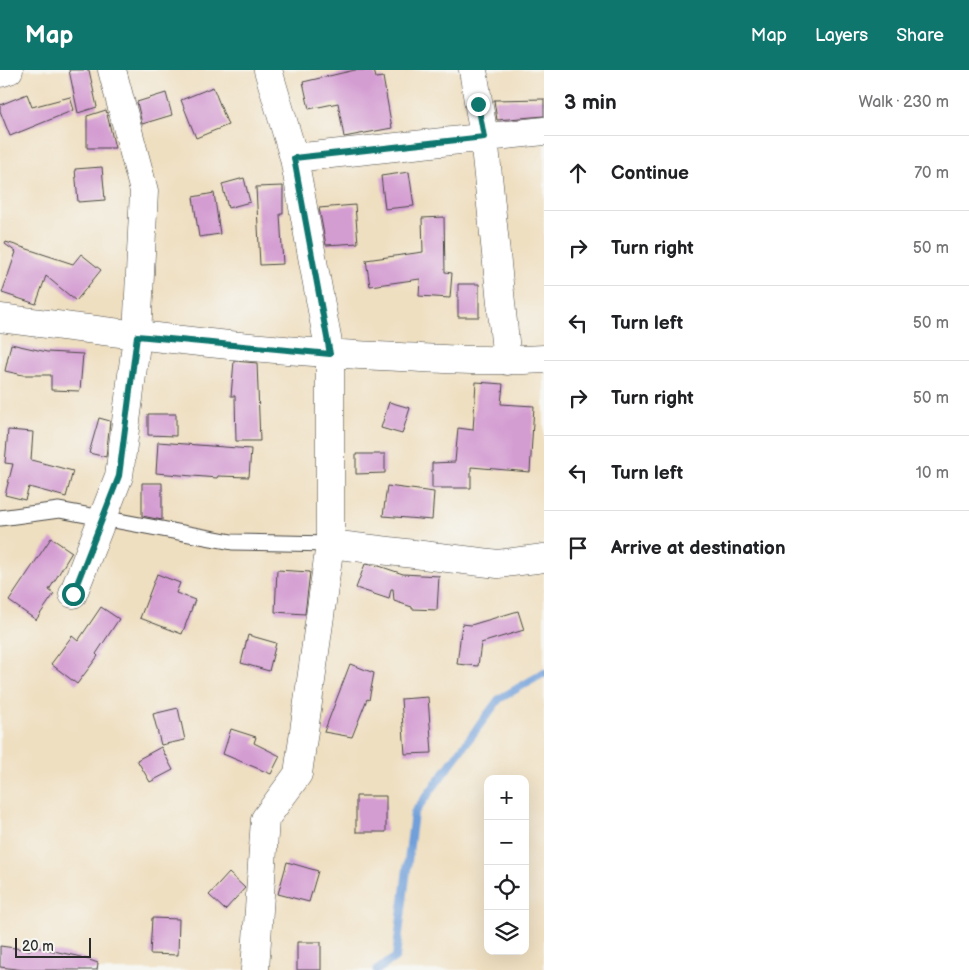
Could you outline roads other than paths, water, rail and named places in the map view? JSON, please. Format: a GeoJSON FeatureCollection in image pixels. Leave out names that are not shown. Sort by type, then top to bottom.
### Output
{"type":"FeatureCollection","features":[{"type":"Feature","properties":{"kind":"street"},"geometry":{"type":"LineString","coordinates":[[0,73],[9,70]]}},
{"type":"Feature","properties":{"kind":"street"},"geometry":{"type":"LineString","coordinates":[[73,594],[119,476],[137,336],[144,191],[112,70]]}},
{"type":"Feature","properties":{"kind":"street"},"geometry":{"type":"LineString","coordinates":[[254,970],[265,819],[298,774],[330,544],[330,354],[294,158],[268,70]]}},
{"type":"Feature","properties":{"kind":"street"},"geometry":{"type":"LineString","coordinates":[[473,70],[484,137],[507,361]]}},
{"type":"Feature","properties":{"kind":"street"},"geometry":{"type":"LineString","coordinates":[[294,158],[544,131]]}},
{"type":"Feature","properties":{"kind":"street"},"geometry":{"type":"LineString","coordinates":[[0,318],[137,336],[330,354],[507,361],[544,359]]}},
{"type":"Feature","properties":{"kind":"street"},"geometry":{"type":"LineString","coordinates":[[330,544],[498,564],[544,558]]}},
{"type":"Feature","properties":{"kind":"lane"},"geometry":{"type":"LineString","coordinates":[[0,518],[59,510],[232,542],[330,544]]}},
{"type":"Feature","properties":{"kind":"waterway"},"geometry":{"type":"LineString","coordinates":[[377,970],[396,957],[414,813],[499,699],[544,673]]}}]}
